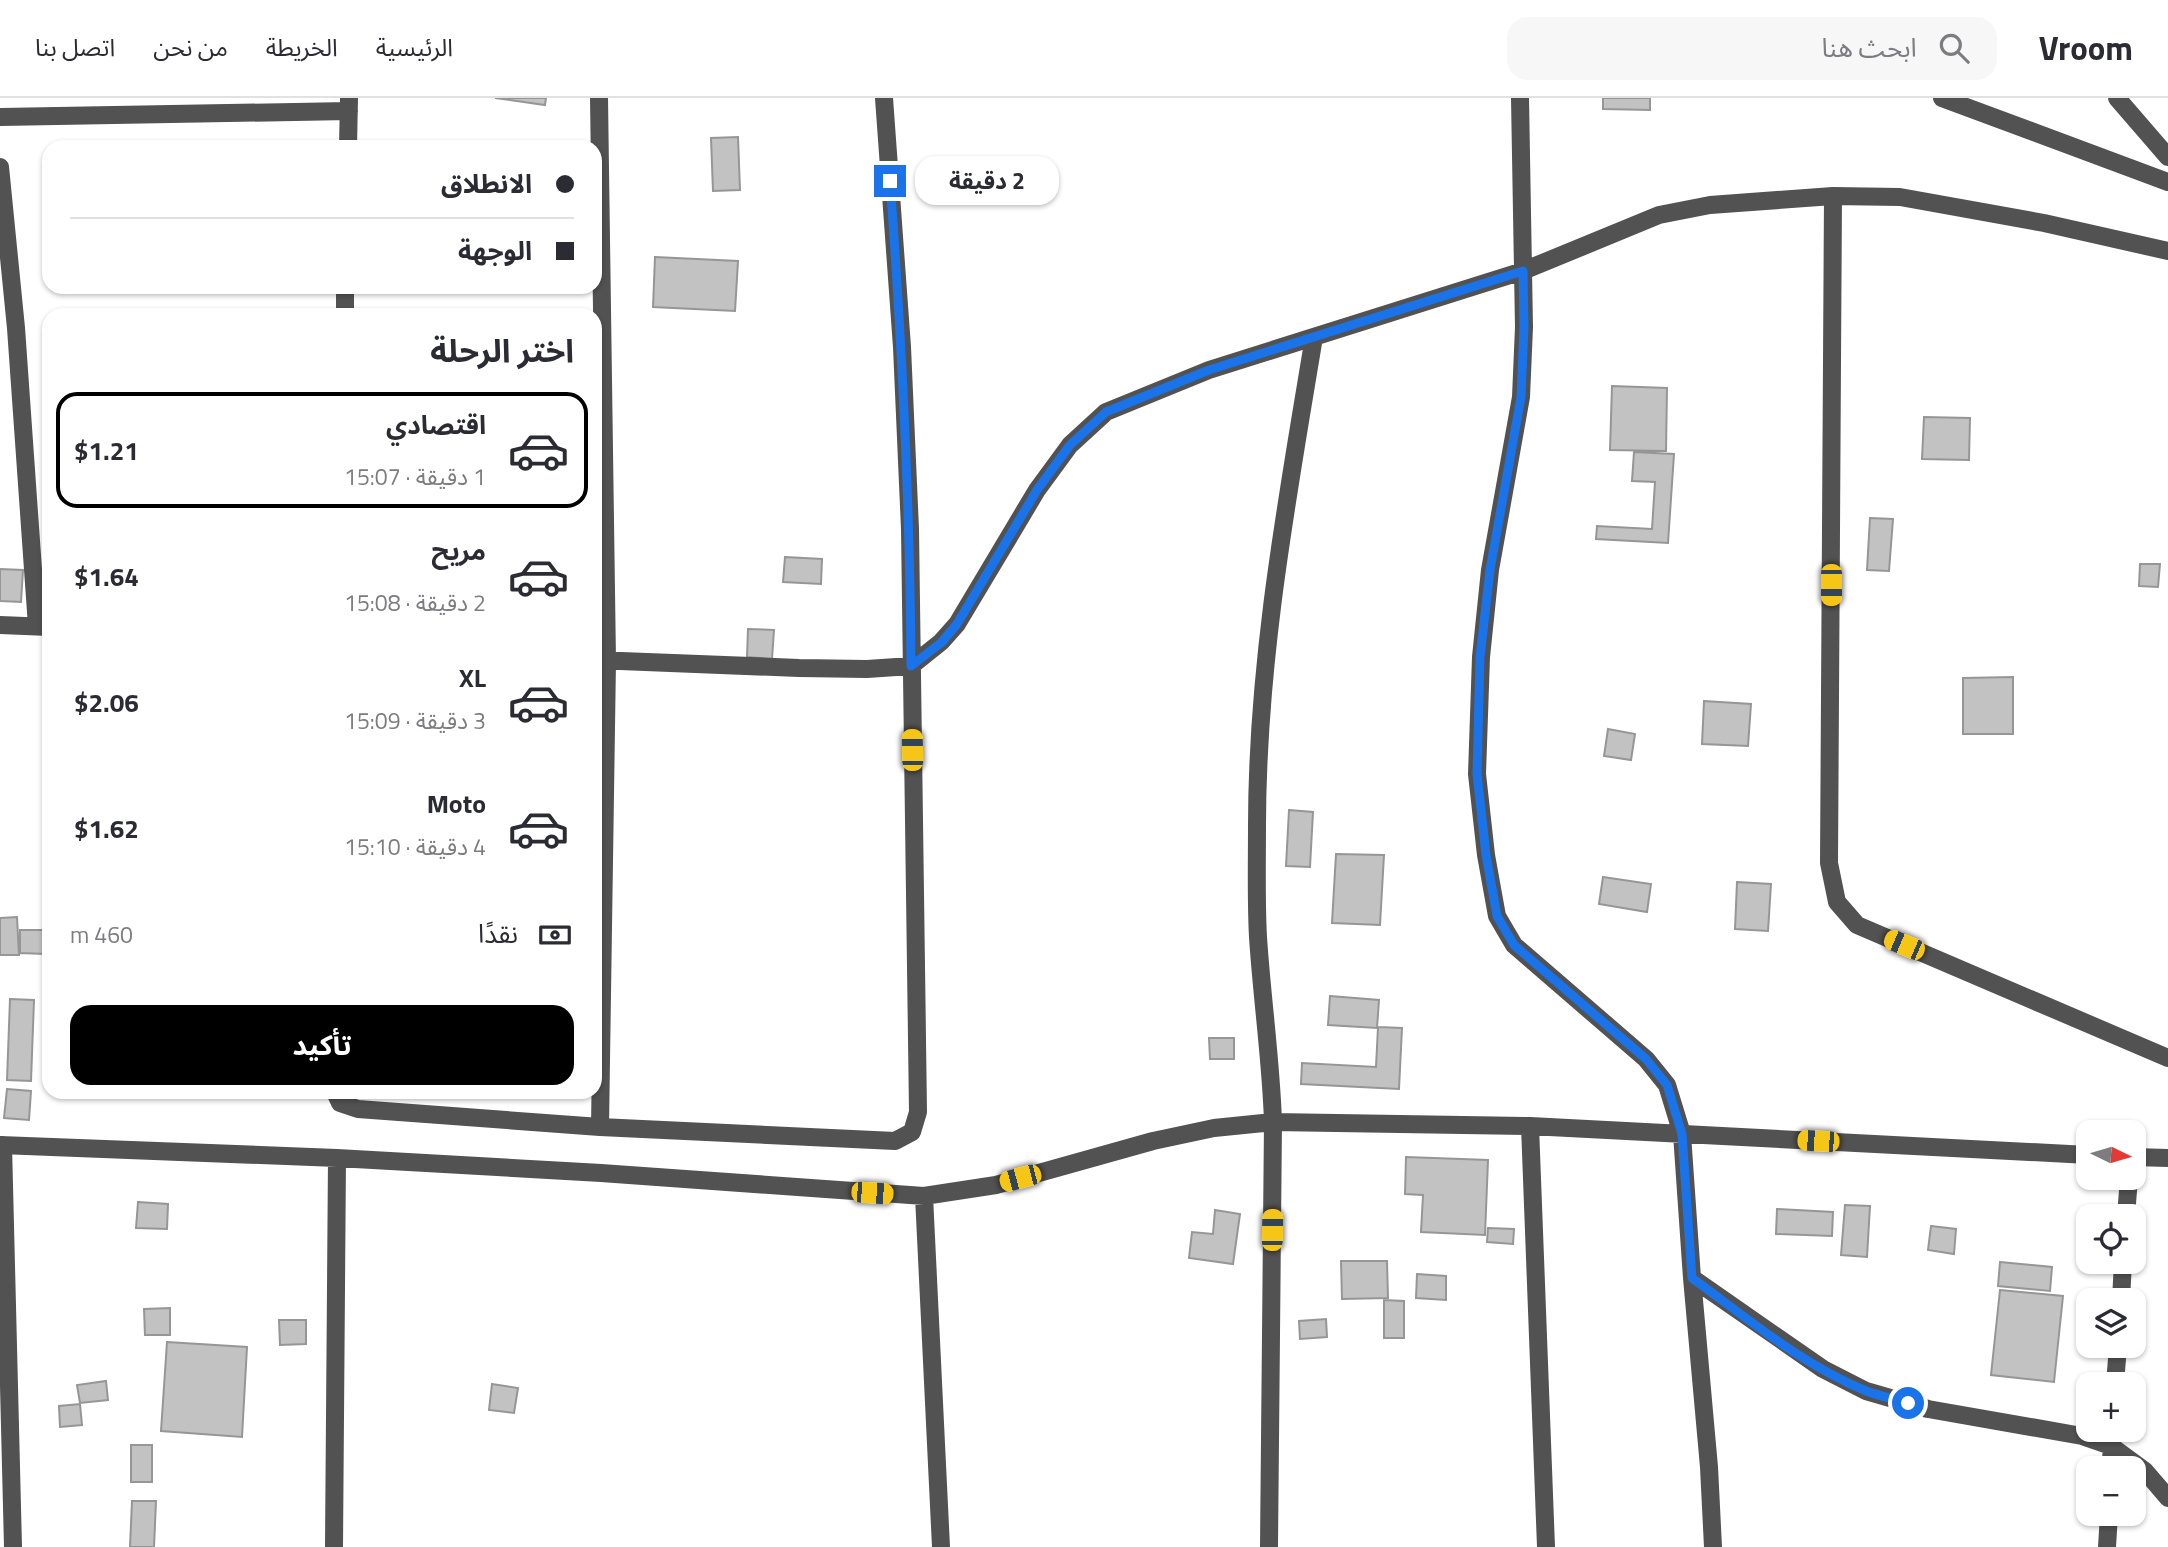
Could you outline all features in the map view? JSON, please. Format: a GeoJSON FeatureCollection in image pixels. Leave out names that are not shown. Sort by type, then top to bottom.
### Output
{"type":"FeatureCollection","features":[{"type":"Feature","properties":{"kind":"street"},"geometry":{"type":"LineString","coordinates":[[599,98],[599,140]]}},
{"type":"Feature","properties":{"kind":"street"},"geometry":{"type":"LineString","coordinates":[[338,1099],[340,1103],[358,1109],[600,1128],[895,1141],[912,1132],[918,1112],[910,529],[902,360],[884,98]]}},
{"type":"Feature","properties":{"kind":"street"},"geometry":{"type":"LineString","coordinates":[[1520,98],[1524,327],[1521,397],[1490,570],[1480,657],[1477,774],[1486,855],[1497,916],[1514,945],[1646,1059],[1667,1085],[1682,1134],[1713,1547]]}},
{"type":"Feature","properties":{"kind":"street"},"geometry":{"type":"LineString","coordinates":[[1942,98],[2168,182]]}},
{"type":"Feature","properties":{"kind":"street"},"geometry":{"type":"LineString","coordinates":[[2117,98],[2168,158]]}},
{"type":"Feature","properties":{"kind":"street"},"geometry":{"type":"LineString","coordinates":[[0,117],[349,104],[348,140]]}},
{"type":"Feature","properties":{"kind":"street"},"geometry":{"type":"LineString","coordinates":[[0,167],[42,616]]}},
{"type":"Feature","properties":{"kind":"street"},"geometry":{"type":"LineString","coordinates":[[602,661],[826,668],[911,666],[942,642],[957,624],[1037,490],[1070,445],[1106,412],[1209,370],[1523,271],[1659,215],[1710,205],[1833,196],[1900,197],[2044,223],[2168,251]]}},
{"type":"Feature","properties":{"kind":"street"},"geometry":{"type":"LineString","coordinates":[[1833,196],[1829,863],[1837,902],[1857,925],[2168,1058]]}},
{"type":"Feature","properties":{"kind":"street"},"geometry":{"type":"LineString","coordinates":[[1269,1547],[1273,1122],[1272,1071],[1258,937],[1260,721],[1280,541],[1314,337]]}},
{"type":"Feature","properties":{"kind":"street"},"geometry":{"type":"LineString","coordinates":[[0,625],[42,627]]}},
{"type":"Feature","properties":{"kind":"street"},"geometry":{"type":"LineString","coordinates":[[600,1099],[600,1128]]}},
{"type":"Feature","properties":{"kind":"street"},"geometry":{"type":"LineString","coordinates":[[13,1547],[1,1145],[337,1158],[924,1196],[996,1185],[1153,1141],[1214,1128],[1273,1122],[1530,1126],[2076,1154]]}},
{"type":"Feature","properties":{"kind":"street"},"geometry":{"type":"LineString","coordinates":[[1530,1126],[1546,1547]]}},
{"type":"Feature","properties":{"kind":"street"},"geometry":{"type":"LineString","coordinates":[[2146,1157],[2168,1158]]}},
{"type":"Feature","properties":{"kind":"street"},"geometry":{"type":"LineString","coordinates":[[334,1547],[337,1158]]}},
{"type":"Feature","properties":{"kind":"street"},"geometry":{"type":"LineString","coordinates":[[924,1196],[941,1547]]}},
{"type":"Feature","properties":{"kind":"street"},"geometry":{"type":"LineString","coordinates":[[1692,1278],[1768,1334],[1823,1369],[1866,1391],[1928,1409],[2076,1435]]}},
{"type":"Feature","properties":{"kind":"street"},"geometry":{"type":"LineString","coordinates":[[2116,1442],[2168,1498]]}},
{"type":"Feature","properties":{"kind":"street"},"geometry":{"type":"LineString","coordinates":[[2107,1547],[2108,1526]]}},
{"type":"Feature","properties":{"kind":"building"},"geometry":{"type":"Polygon","coordinates":[[[495,98],[546,98],[545,105],[495,98]]]}},
{"type":"Feature","properties":{"kind":"building"},"geometry":{"type":"Polygon","coordinates":[[[1603,98],[1650,98],[1650,110],[1603,109],[1603,98]]]}},
{"type":"Feature","properties":{"kind":"building"},"geometry":{"type":"Polygon","coordinates":[[[738,137],[740,190],[713,191],[711,138],[738,137]]]}},
{"type":"Feature","properties":{"kind":"building"},"geometry":{"type":"Polygon","coordinates":[[[655,257],[738,261],[735,311],[653,307],[655,257]]]}},
{"type":"Feature","properties":{"kind":"building"},"geometry":{"type":"Polygon","coordinates":[[[1612,386],[1667,388],[1666,451],[1610,450],[1612,386]]]}},
{"type":"Feature","properties":{"kind":"building"},"geometry":{"type":"Polygon","coordinates":[[[1924,417],[1970,418],[1969,460],[1922,459],[1924,417]]]}},
{"type":"Feature","properties":{"kind":"building"},"geometry":{"type":"Polygon","coordinates":[[[1634,452],[1674,454],[1668,543],[1596,539],[1597,526],[1652,529],[1655,482],[1632,481],[1634,452]]]}},
{"type":"Feature","properties":{"kind":"building"},"geometry":{"type":"Polygon","coordinates":[[[1870,518],[1893,519],[1889,571],[1867,570],[1870,518]]]}},
{"type":"Feature","properties":{"kind":"building"},"geometry":{"type":"Polygon","coordinates":[[[785,557],[822,559],[821,584],[783,582],[785,557]]]}},
{"type":"Feature","properties":{"kind":"building"},"geometry":{"type":"Polygon","coordinates":[[[2140,564],[2160,564],[2158,587],[2139,586],[2140,564]]]}},
{"type":"Feature","properties":{"kind":"building"},"geometry":{"type":"Polygon","coordinates":[[[0,569],[23,570],[21,602],[0,601],[0,569]]]}},
{"type":"Feature","properties":{"kind":"building"},"geometry":{"type":"Polygon","coordinates":[[[748,629],[774,630],[772,659],[747,657],[748,629]]]}},
{"type":"Feature","properties":{"kind":"building"},"geometry":{"type":"Polygon","coordinates":[[[2013,677],[2013,734],[1963,734],[1963,678],[2013,677]]]}},
{"type":"Feature","properties":{"kind":"building"},"geometry":{"type":"Polygon","coordinates":[[[1704,701],[1751,704],[1748,746],[1702,744],[1704,701]]]}},
{"type":"Feature","properties":{"kind":"building"},"geometry":{"type":"Polygon","coordinates":[[[1608,729],[1635,734],[1631,760],[1604,756],[1608,729]]]}},
{"type":"Feature","properties":{"kind":"building"},"geometry":{"type":"Polygon","coordinates":[[[1289,810],[1313,812],[1310,867],[1286,866],[1289,810]]]}},
{"type":"Feature","properties":{"kind":"building"},"geometry":{"type":"Polygon","coordinates":[[[1336,854],[1384,855],[1380,925],[1332,923],[1336,854]]]}},
{"type":"Feature","properties":{"kind":"building"},"geometry":{"type":"Polygon","coordinates":[[[1603,877],[1651,884],[1647,912],[1599,904],[1603,877]]]}},
{"type":"Feature","properties":{"kind":"building"},"geometry":{"type":"Polygon","coordinates":[[[1737,882],[1771,884],[1768,931],[1735,929],[1737,882]]]}},
{"type":"Feature","properties":{"kind":"building"},"geometry":{"type":"Polygon","coordinates":[[[17,917],[19,955],[0,955],[0,918],[17,917]]]}},
{"type":"Feature","properties":{"kind":"building"},"geometry":{"type":"Polygon","coordinates":[[[20,930],[42,930],[42,954],[20,953],[20,930]]]}},
{"type":"Feature","properties":{"kind":"building"},"geometry":{"type":"Polygon","coordinates":[[[1330,996],[1379,1000],[1377,1028],[1328,1025],[1330,996]]]}},
{"type":"Feature","properties":{"kind":"building"},"geometry":{"type":"Polygon","coordinates":[[[10,999],[34,1000],[31,1081],[7,1080],[10,999]]]}},
{"type":"Feature","properties":{"kind":"building"},"geometry":{"type":"Polygon","coordinates":[[[1378,1027],[1402,1028],[1399,1089],[1301,1084],[1302,1063],[1376,1067],[1378,1027]]]}},
{"type":"Feature","properties":{"kind":"building"},"geometry":{"type":"Polygon","coordinates":[[[1209,1038],[1234,1038],[1234,1059],[1210,1059],[1209,1038]]]}},
{"type":"Feature","properties":{"kind":"building"},"geometry":{"type":"Polygon","coordinates":[[[7,1089],[31,1091],[29,1120],[4,1118],[7,1089]]]}},
{"type":"Feature","properties":{"kind":"building"},"geometry":{"type":"Polygon","coordinates":[[[1406,1157],[1488,1160],[1485,1235],[1421,1232],[1423,1195],[1405,1194],[1406,1157]]]}},
{"type":"Feature","properties":{"kind":"building"},"geometry":{"type":"Polygon","coordinates":[[[138,1202],[168,1204],[167,1229],[136,1228],[138,1202]]]}},
{"type":"Feature","properties":{"kind":"building"},"geometry":{"type":"Polygon","coordinates":[[[1845,1205],[1870,1206],[1867,1257],[1841,1255],[1845,1205]]]}},
{"type":"Feature","properties":{"kind":"building"},"geometry":{"type":"Polygon","coordinates":[[[1777,1209],[1833,1212],[1832,1236],[1776,1234],[1777,1209]]]}},
{"type":"Feature","properties":{"kind":"building"},"geometry":{"type":"Polygon","coordinates":[[[1215,1210],[1240,1214],[1233,1264],[1189,1258],[1192,1232],[1213,1234],[1215,1210]]]}},
{"type":"Feature","properties":{"kind":"building"},"geometry":{"type":"Polygon","coordinates":[[[1931,1226],[1956,1229],[1954,1254],[1928,1250],[1931,1226]]]}},
{"type":"Feature","properties":{"kind":"building"},"geometry":{"type":"Polygon","coordinates":[[[1488,1228],[1514,1229],[1513,1244],[1487,1242],[1488,1228]]]}},
{"type":"Feature","properties":{"kind":"building"},"geometry":{"type":"Polygon","coordinates":[[[1341,1261],[1387,1261],[1388,1298],[1342,1299],[1341,1261]]]}},
{"type":"Feature","properties":{"kind":"building"},"geometry":{"type":"Polygon","coordinates":[[[2000,1262],[2052,1267],[2050,1291],[1998,1286],[2000,1262]]]}},
{"type":"Feature","properties":{"kind":"building"},"geometry":{"type":"Polygon","coordinates":[[[1417,1274],[1446,1276],[1446,1300],[1416,1298],[1417,1274]]]}},
{"type":"Feature","properties":{"kind":"building"},"geometry":{"type":"Polygon","coordinates":[[[2000,1290],[2063,1296],[2054,1382],[1991,1375],[2000,1290]]]}},
{"type":"Feature","properties":{"kind":"building"},"geometry":{"type":"Polygon","coordinates":[[[1384,1300],[1404,1301],[1404,1338],[1384,1338],[1384,1300]]]}},
{"type":"Feature","properties":{"kind":"building"},"geometry":{"type":"Polygon","coordinates":[[[170,1308],[170,1335],[145,1335],[144,1309],[170,1308]]]}},
{"type":"Feature","properties":{"kind":"building"},"geometry":{"type":"Polygon","coordinates":[[[1326,1319],[1327,1337],[1300,1339],[1299,1321],[1326,1319]]]}},
{"type":"Feature","properties":{"kind":"building"},"geometry":{"type":"Polygon","coordinates":[[[279,1320],[306,1320],[306,1344],[280,1345],[279,1320]]]}},
{"type":"Feature","properties":{"kind":"building"},"geometry":{"type":"Polygon","coordinates":[[[167,1342],[247,1347],[242,1437],[161,1431],[167,1342]]]}},
{"type":"Feature","properties":{"kind":"building"},"geometry":{"type":"Polygon","coordinates":[[[106,1381],[108,1400],[80,1403],[77,1385],[106,1381]]]}},
{"type":"Feature","properties":{"kind":"building"},"geometry":{"type":"Polygon","coordinates":[[[492,1384],[518,1388],[514,1413],[489,1410],[492,1384]]]}},
{"type":"Feature","properties":{"kind":"building"},"geometry":{"type":"Polygon","coordinates":[[[80,1404],[82,1425],[60,1427],[59,1406],[80,1404]]]}},
{"type":"Feature","properties":{"kind":"building"},"geometry":{"type":"Polygon","coordinates":[[[131,1445],[152,1445],[152,1482],[131,1482],[131,1445]]]}},
{"type":"Feature","properties":{"kind":"building"},"geometry":{"type":"Polygon","coordinates":[[[132,1501],[156,1501],[154,1547],[130,1547],[132,1501]]]}},
{"type":"Feature","properties":{"kind":"route"},"geometry":{"type":"LineString","coordinates":[[890,181],[902,347],[909,503],[911,666],[942,642],[957,624],[1037,490],[1070,445],[1106,412],[1209,370],[1523,271],[1521,397],[1490,570],[1480,657],[1477,774],[1486,855],[1497,916],[1514,945],[1646,1059],[1667,1085],[1682,1134],[1692,1278],[1768,1334],[1823,1369],[1866,1391],[1908,1403]]}}]}
